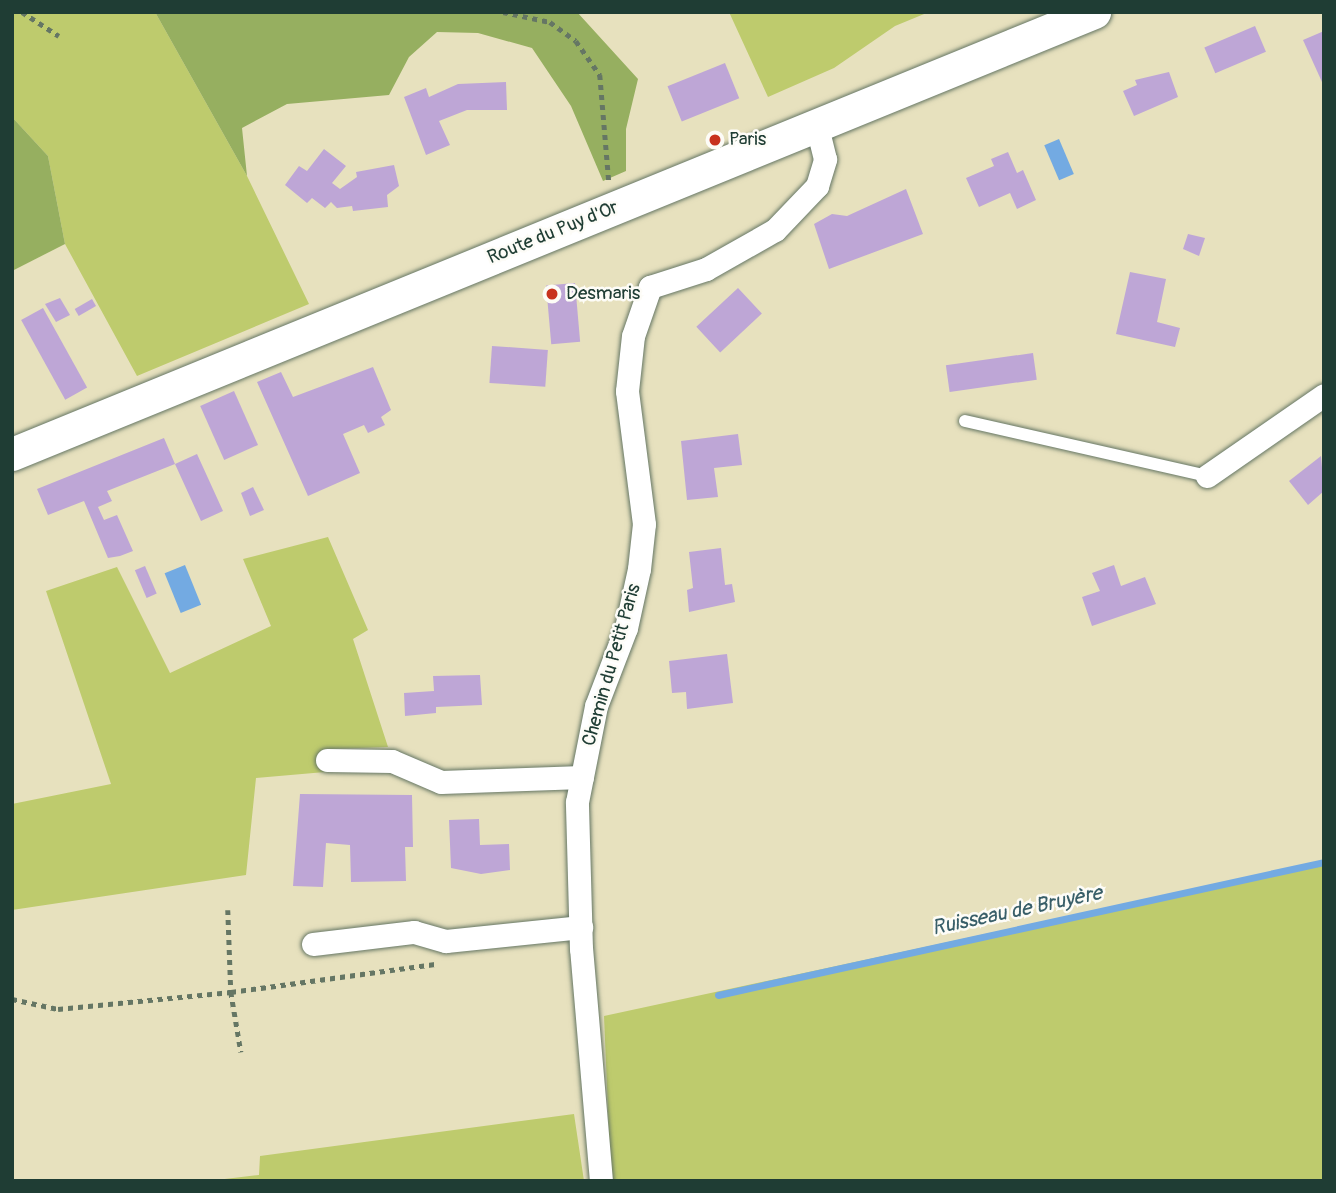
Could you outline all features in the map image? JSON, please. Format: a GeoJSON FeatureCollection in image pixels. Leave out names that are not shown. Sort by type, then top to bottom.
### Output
{"type":"FeatureCollection","features":[{"type":"Feature","properties":{"kind":"main road","name":"Route du Puy d'Or"},"geometry":{"type":"LineString","coordinates":[[12,454],[1094,12]]}},
{"type":"Feature","properties":{"kind":"street","name":"Chemin du Petit Paris"},"geometry":{"type":"LineString","coordinates":[[601,1181],[581,927],[577,802],[596,706],[626,628],[639,569],[644,524],[627,391],[633,336],[650,287],[706,269],[775,230],[817,186],[825,159],[817,126]]}},
{"type":"Feature","properties":{"kind":"street"},"geometry":{"type":"LineString","coordinates":[[1207,476],[1324,395]]}},
{"type":"Feature","properties":{"kind":"street"},"geometry":{"type":"LineString","coordinates":[[327,760],[392,761],[441,782],[582,777]]}},
{"type":"Feature","properties":{"kind":"street"},"geometry":{"type":"LineString","coordinates":[[313,944],[414,932],[446,941],[581,927]]}},
{"type":"Feature","properties":{"kind":"lane"},"geometry":{"type":"LineString","coordinates":[[964,421],[1207,476]]}},
{"type":"Feature","properties":{"kind":"path"},"geometry":{"type":"LineString","coordinates":[[22,12],[59,36]]}},
{"type":"Feature","properties":{"kind":"path"},"geometry":{"type":"LineString","coordinates":[[503,12],[550,22],[576,41],[600,75],[608,178],[617,207]]}},
{"type":"Feature","properties":{"kind":"path"},"geometry":{"type":"LineString","coordinates":[[228,910],[231,992],[241,1052]]}},
{"type":"Feature","properties":{"kind":"path"},"geometry":{"type":"LineString","coordinates":[[12,999],[58,1009],[231,992],[447,962]]}},
{"type":"Feature","properties":{"kind":"green space"},"geometry":{"type":"Polygon","coordinates":[[[12,12],[155,12],[247,176],[309,304],[137,376],[65,244],[48,156],[12,117],[12,12]]]}},
{"type":"Feature","properties":{"kind":"green space"},"geometry":{"type":"Polygon","coordinates":[[[155,12],[577,12],[638,79],[626,129],[626,171],[603,181],[571,106],[532,48],[478,33],[437,32],[409,57],[389,95],[287,104],[242,128],[247,176],[155,12]]]}},
{"type":"Feature","properties":{"kind":"green space"},"geometry":{"type":"Polygon","coordinates":[[[729,12],[929,12],[895,26],[834,68],[768,97],[729,12]]]}},
{"type":"Feature","properties":{"kind":"green space"},"geometry":{"type":"Polygon","coordinates":[[[12,117],[48,156],[65,244],[12,271],[12,117]]]}},
{"type":"Feature","properties":{"kind":"green space"},"geometry":{"type":"Polygon","coordinates":[[[328,537],[368,630],[353,639],[388,747],[329,749],[325,772],[256,778],[246,875],[12,910],[12,804],[111,784],[46,591],[117,567],[170,673],[271,626],[243,559],[328,537]]]}},
{"type":"Feature","properties":{"kind":"green space"},"geometry":{"type":"Polygon","coordinates":[[[1324,861],[1324,1181],[611,1181],[604,1016],[1324,861]]]}},
{"type":"Feature","properties":{"kind":"green space"},"geometry":{"type":"Polygon","coordinates":[[[574,1114],[584,1181],[208,1181],[259,1175],[260,1156],[574,1114]]]}},
{"type":"Feature","properties":{"kind":"water"},"geometry":{"type":"Polygon","coordinates":[[[1059,139],[1074,174],[1059,180],[1044,145],[1059,139]]]}},
{"type":"Feature","properties":{"kind":"water"},"geometry":{"type":"Polygon","coordinates":[[[185,565],[201,605],[181,613],[165,573],[185,565]]]}},
{"type":"Feature","properties":{"kind":"building"},"geometry":{"type":"Polygon","coordinates":[[[1255,26],[1266,52],[1215,73],[1204,47],[1255,26]]]}},
{"type":"Feature","properties":{"kind":"building"},"geometry":{"type":"Polygon","coordinates":[[[1324,31],[1324,82],[1322,82],[1303,40],[1324,31]]]}},
{"type":"Feature","properties":{"kind":"building"},"geometry":{"type":"Polygon","coordinates":[[[725,63],[739,98],[682,121],[668,86],[725,63]]]}},
{"type":"Feature","properties":{"kind":"building"},"geometry":{"type":"Polygon","coordinates":[[[1169,72],[1178,97],[1134,116],[1123,91],[1137,85],[1135,80],[1169,72]]]}},
{"type":"Feature","properties":{"kind":"building"},"geometry":{"type":"Polygon","coordinates":[[[506,82],[507,110],[467,110],[439,121],[450,145],[426,155],[404,97],[426,88],[429,97],[458,84],[506,82]]]}},
{"type":"Feature","properties":{"kind":"building"},"geometry":{"type":"Polygon","coordinates":[[[324,149],[346,166],[332,183],[340,189],[357,177],[356,172],[394,165],[399,186],[387,195],[388,207],[353,211],[352,206],[337,208],[331,202],[325,208],[312,198],[307,203],[285,185],[299,166],[307,171],[324,149]]]}},
{"type":"Feature","properties":{"kind":"building"},"geometry":{"type":"Polygon","coordinates":[[[1008,152],[1017,173],[1023,170],[1036,200],[1017,209],[1010,193],[979,207],[966,178],[994,166],[991,159],[1008,152]]]}},
{"type":"Feature","properties":{"kind":"building"},"geometry":{"type":"Polygon","coordinates":[[[906,189],[923,234],[829,269],[814,224],[832,214],[847,216],[906,189]]]}},
{"type":"Feature","properties":{"kind":"building"},"geometry":{"type":"Polygon","coordinates":[[[1188,234],[1205,238],[1199,256],[1183,249],[1188,234]]]}},
{"type":"Feature","properties":{"kind":"building"},"geometry":{"type":"Polygon","coordinates":[[[1130,272],[1166,279],[1157,322],[1180,328],[1175,347],[1116,334],[1130,272]]]}},
{"type":"Feature","properties":{"kind":"building"},"geometry":{"type":"Polygon","coordinates":[[[575,283],[580,342],[551,344],[546,286],[575,283]]]}},
{"type":"Feature","properties":{"kind":"building"},"geometry":{"type":"Polygon","coordinates":[[[738,288],[762,314],[720,352],[696,327],[738,288]]]}},
{"type":"Feature","properties":{"kind":"building"},"geometry":{"type":"Polygon","coordinates":[[[60,298],[70,315],[56,322],[45,304],[60,298]]]}},
{"type":"Feature","properties":{"kind":"building"},"geometry":{"type":"Polygon","coordinates":[[[92,299],[96,306],[79,316],[75,309],[92,299]]]}},
{"type":"Feature","properties":{"kind":"building"},"geometry":{"type":"Polygon","coordinates":[[[43,308],[87,388],[65,400],[21,320],[43,308]]]}},
{"type":"Feature","properties":{"kind":"building"},"geometry":{"type":"Polygon","coordinates":[[[492,346],[548,350],[545,387],[489,383],[492,346]]]}},
{"type":"Feature","properties":{"kind":"building"},"geometry":{"type":"Polygon","coordinates":[[[1033,353],[1037,380],[950,392],[946,365],[1033,353]]]}},
{"type":"Feature","properties":{"kind":"building"},"geometry":{"type":"Polygon","coordinates":[[[373,367],[391,410],[381,417],[385,425],[368,433],[364,425],[343,434],[360,473],[308,496],[257,382],[281,372],[293,397],[373,367]]]}},
{"type":"Feature","properties":{"kind":"building"},"geometry":{"type":"Polygon","coordinates":[[[234,391],[258,445],[224,460],[200,406],[234,391]]]}},
{"type":"Feature","properties":{"kind":"building"},"geometry":{"type":"Polygon","coordinates":[[[738,434],[742,465],[714,468],[718,497],[687,500],[681,441],[738,434]]]}},
{"type":"Feature","properties":{"kind":"building"},"geometry":{"type":"Polygon","coordinates":[[[164,438],[175,464],[107,491],[112,501],[98,507],[104,520],[117,515],[133,551],[108,558],[84,501],[48,515],[37,489],[164,438]]]}},
{"type":"Feature","properties":{"kind":"building"},"geometry":{"type":"Polygon","coordinates":[[[197,454],[223,511],[201,521],[175,464],[197,454]]]}},
{"type":"Feature","properties":{"kind":"building"},"geometry":{"type":"Polygon","coordinates":[[[1321,456],[1324,491],[1308,505],[1289,481],[1321,456]]]}},
{"type":"Feature","properties":{"kind":"building"},"geometry":{"type":"Polygon","coordinates":[[[253,487],[264,510],[250,516],[241,493],[253,487]]]}},
{"type":"Feature","properties":{"kind":"building"},"geometry":{"type":"Polygon","coordinates":[[[721,548],[725,585],[732,584],[735,602],[689,612],[687,590],[693,588],[689,552],[721,548]]]}},
{"type":"Feature","properties":{"kind":"building"},"geometry":{"type":"Polygon","coordinates":[[[1114,565],[1121,586],[1145,577],[1156,604],[1092,626],[1082,597],[1100,591],[1092,573],[1114,565]]]}},
{"type":"Feature","properties":{"kind":"building"},"geometry":{"type":"Polygon","coordinates":[[[145,566],[157,594],[147,598],[135,570],[145,566]]]}},
{"type":"Feature","properties":{"kind":"building"},"geometry":{"type":"Polygon","coordinates":[[[727,654],[733,703],[687,709],[686,692],[672,693],[669,661],[727,654]]]}},
{"type":"Feature","properties":{"kind":"building"},"geometry":{"type":"Polygon","coordinates":[[[480,675],[482,705],[436,707],[436,713],[405,716],[404,693],[434,691],[433,676],[480,675]]]}},
{"type":"Feature","properties":{"kind":"building"},"geometry":{"type":"Polygon","coordinates":[[[300,794],[412,795],[413,847],[405,847],[406,881],[351,882],[350,845],[326,843],[323,887],[293,886],[300,794]]]}},
{"type":"Feature","properties":{"kind":"building"},"geometry":{"type":"Polygon","coordinates":[[[479,819],[480,845],[509,844],[510,870],[481,874],[451,868],[449,820],[479,819]]]}},
{"type":"Feature","properties":{"kind":"waterway","name":"Ruisseau de Bruyère"},"geometry":{"type":"LineString","coordinates":[[718,995],[1324,862]]}},
{"type":"Feature","properties":{"kind":"place","name":"Paris"},"geometry":{"type":"Point","coordinates":[715,140]}},
{"type":"Feature","properties":{"kind":"place","name":"Desmaris"},"geometry":{"type":"Point","coordinates":[552,294]}}]}
